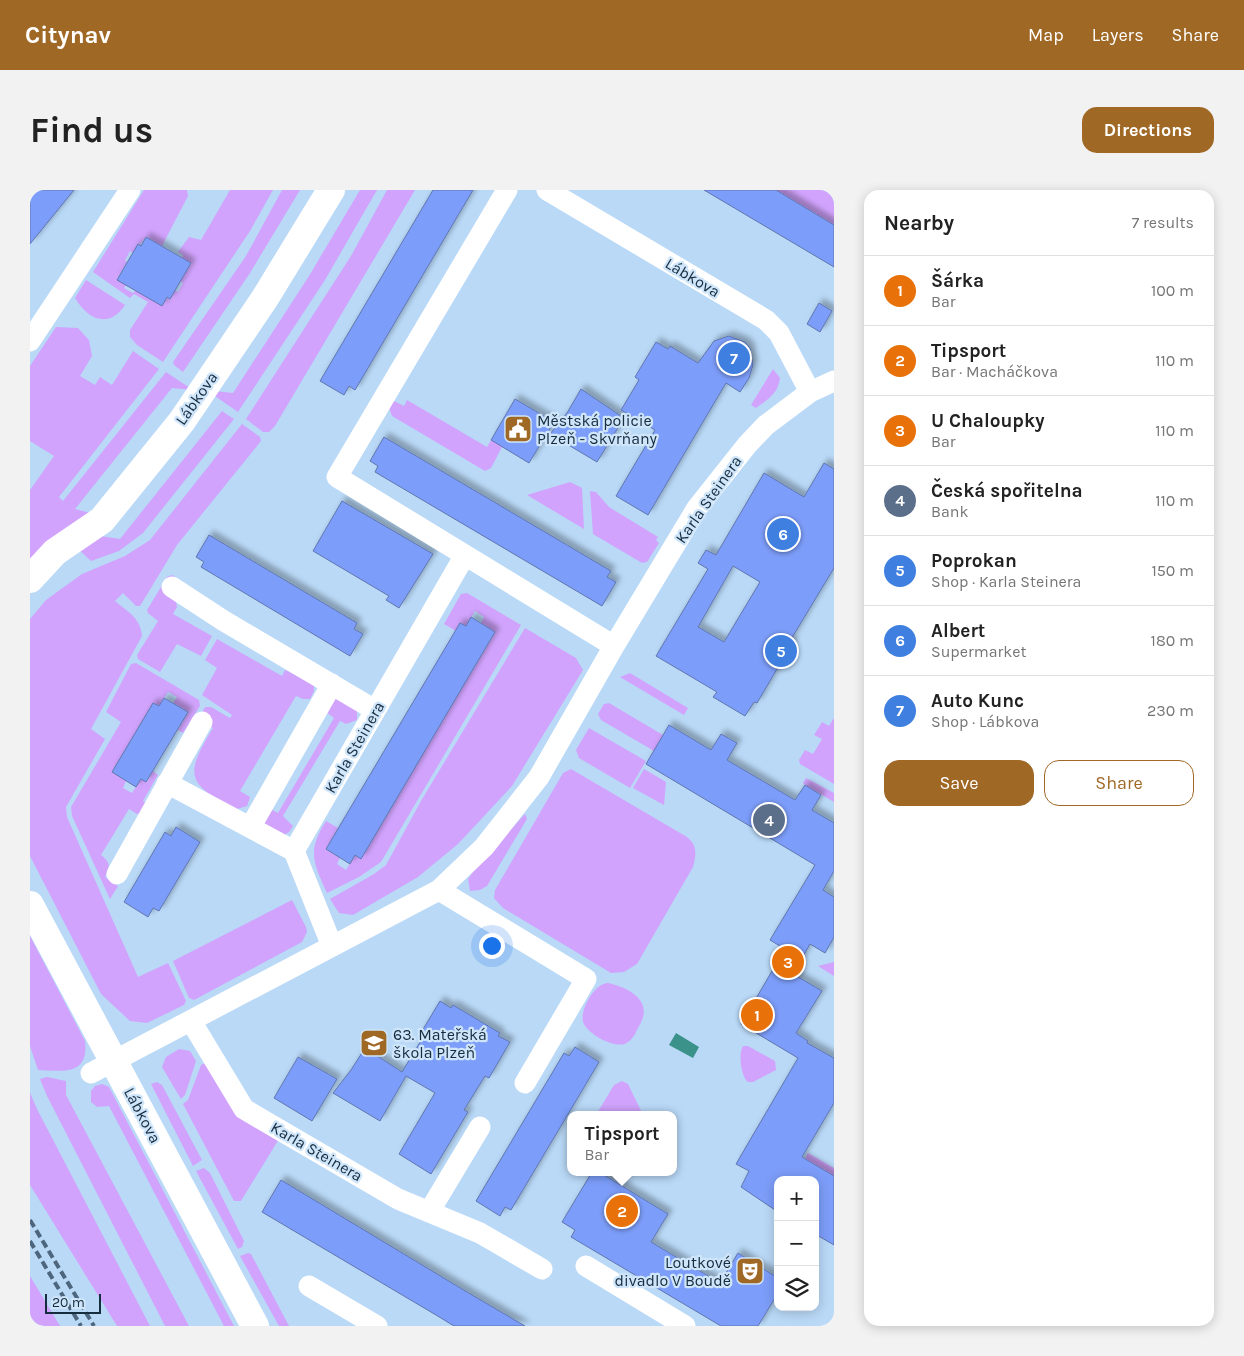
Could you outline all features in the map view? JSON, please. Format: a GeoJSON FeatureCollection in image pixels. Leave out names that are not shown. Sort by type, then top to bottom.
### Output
{"type":"FeatureCollection","features":[{"type":"Feature","properties":{"kind":"street"},"geometry":{"type":"LineString","coordinates":[[30,341],[130,190]]}},
{"type":"Feature","properties":{"kind":"street","name":"Lábkova"},"geometry":{"type":"LineString","coordinates":[[30,579],[55,552],[102,520],[182,421],[265,298],[331,190]]}},
{"type":"Feature","properties":{"kind":"street"},"geometry":{"type":"LineString","coordinates":[[507,190],[337,477],[614,646]]}},
{"type":"Feature","properties":{"kind":"street","name":"Lábkova"},"geometry":{"type":"LineString","coordinates":[[547,190],[766,320],[779,333],[810,392]]}},
{"type":"Feature","properties":{"kind":"street","name":"Karla Steinera"},"geometry":{"type":"LineString","coordinates":[[91,1073],[438,890],[484,847],[539,777],[614,646],[697,508],[766,424],[810,392],[834,381]]}},
{"type":"Feature","properties":{"kind":"street","name":"Karla Steinera"},"geometry":{"type":"LineString","coordinates":[[294,851],[465,555]]}},
{"type":"Feature","properties":{"kind":"street"},"geometry":{"type":"LineString","coordinates":[[172,587],[224,621],[375,710]]}},
{"type":"Feature","properties":{"kind":"street"},"geometry":{"type":"LineString","coordinates":[[250,826],[332,684]]}},
{"type":"Feature","properties":{"kind":"street"},"geometry":{"type":"LineString","coordinates":[[117,874],[202,722]]}},
{"type":"Feature","properties":{"kind":"street"},"geometry":{"type":"LineString","coordinates":[[167,783],[294,851],[332,946]]}},
{"type":"Feature","properties":{"kind":"street"},"geometry":{"type":"LineString","coordinates":[[438,890],[586,979],[525,1083]]}},
{"type":"Feature","properties":{"kind":"street","name":"Lábkova"},"geometry":{"type":"LineString","coordinates":[[30,905],[255,1326]]}},
{"type":"Feature","properties":{"kind":"street","name":"Karla Steinera"},"geometry":{"type":"LineString","coordinates":[[191,1021],[244,1108],[398,1199],[480,1233],[542,1269]]}},
{"type":"Feature","properties":{"kind":"street"},"geometry":{"type":"LineString","coordinates":[[428,1212],[480,1127]]}},
{"type":"Feature","properties":{"kind":"street"},"geometry":{"type":"LineString","coordinates":[[586,1266],[685,1326]]}},
{"type":"Feature","properties":{"kind":"street"},"geometry":{"type":"LineString","coordinates":[[309,1286],[377,1326]]}},
{"type":"Feature","properties":{"kind":"shaded area"},"geometry":{"type":"Polygon","coordinates":[[[144,190],[187,190],[188,196],[162,246],[146,237],[133,253],[130,251],[125,260],[127,262],[117,279],[126,285],[124,288],[133,293],[136,290],[169,299],[175,290],[178,292],[183,283],[180,281],[191,264],[182,258],[183,255],[178,252],[189,237],[201,240],[230,190],[273,190],[250,231],[163,362],[137,345],[130,337],[130,330],[148,302],[134,294],[130,298],[93,272],[144,190]]]}},
{"type":"Feature","properties":{"kind":"shaded area"},"geometry":{"type":"Polygon","coordinates":[[[282,190],[300,190],[250,273],[183,372],[173,362],[246,256],[282,190]]]}},
{"type":"Feature","properties":{"kind":"shaded area"},"geometry":{"type":"Polygon","coordinates":[[[360,190],[377,190],[325,280],[238,412],[212,394],[214,391],[233,393],[309,276],[360,190]]]}},
{"type":"Feature","properties":{"kind":"shaded area"},"geometry":{"type":"Polygon","coordinates":[[[387,190],[415,190],[275,426],[269,432],[263,432],[246,419],[351,256],[387,190]]]}},
{"type":"Feature","properties":{"kind":"shaded area"},"geometry":{"type":"Polygon","coordinates":[[[776,190],[834,190],[834,225],[776,190]]]}},
{"type":"Feature","properties":{"kind":"shaded area"},"geometry":{"type":"Polygon","coordinates":[[[86,280],[125,305],[119,312],[106,319],[92,316],[80,306],[75,298],[86,280]]]}},
{"type":"Feature","properties":{"kind":"shaded area"},"geometry":{"type":"Polygon","coordinates":[[[56,327],[78,328],[89,340],[92,356],[80,376],[95,385],[100,377],[112,385],[133,351],[159,369],[59,497],[63,501],[166,372],[193,390],[172,388],[75,509],[95,514],[30,561],[30,490],[54,456],[30,441],[30,366],[56,327]]]}},
{"type":"Feature","properties":{"kind":"shaded area"},"geometry":{"type":"Polygon","coordinates":[[[773,369],[780,378],[779,384],[772,396],[756,408],[751,405],[773,369]]]}},
{"type":"Feature","properties":{"kind":"shaded area"},"geometry":{"type":"Polygon","coordinates":[[[392,400],[404,406],[407,400],[487,447],[491,440],[502,447],[491,468],[485,471],[392,416],[388,405],[392,400]]]}},
{"type":"Feature","properties":{"kind":"shaded area"},"geometry":{"type":"Polygon","coordinates":[[[222,411],[234,419],[143,533],[119,551],[91,561],[77,548],[100,536],[120,539],[222,411]]]}},
{"type":"Feature","properties":{"kind":"shaded area"},"geometry":{"type":"Polygon","coordinates":[[[242,424],[260,437],[261,441],[177,545],[140,606],[136,606],[123,593],[115,601],[136,620],[142,636],[91,729],[105,739],[66,807],[67,817],[138,977],[168,963],[186,1001],[184,1005],[147,1023],[130,1021],[101,994],[30,856],[30,619],[46,600],[82,574],[125,556],[150,540],[242,424]]]}},
{"type":"Feature","properties":{"kind":"shaded area"},"geometry":{"type":"Polygon","coordinates":[[[570,482],[582,488],[584,529],[527,495],[570,482]]]}},
{"type":"Feature","properties":{"kind":"shaded area"},"geometry":{"type":"Polygon","coordinates":[[[590,491],[596,492],[609,507],[658,537],[656,540],[659,543],[647,562],[642,563],[593,534],[590,491]]]}},
{"type":"Feature","properties":{"kind":"shaded area"},"geometry":{"type":"Polygon","coordinates":[[[172,575],[175,577],[166,591],[176,602],[177,607],[173,614],[212,636],[201,656],[177,644],[160,672],[138,659],[137,655],[158,621],[147,610],[167,577],[172,575]]]}},
{"type":"Feature","properties":{"kind":"shaded area"},"geometry":{"type":"Polygon","coordinates":[[[467,593],[521,625],[381,862],[359,877],[327,893],[318,873],[314,857],[316,841],[326,821],[338,828],[326,849],[340,858],[337,864],[346,870],[355,855],[361,858],[495,632],[481,623],[484,617],[475,611],[466,626],[460,623],[456,631],[444,624],[461,594],[467,593]]]}},
{"type":"Feature","properties":{"kind":"shaded area"},"geometry":{"type":"Polygon","coordinates":[[[525,628],[576,658],[583,670],[512,786],[458,844],[418,877],[353,915],[339,913],[330,899],[386,865],[421,801],[525,628]]]}},
{"type":"Feature","properties":{"kind":"shaded area"},"geometry":{"type":"Polygon","coordinates":[[[217,639],[282,676],[285,670],[314,684],[314,691],[310,699],[296,696],[240,791],[250,797],[247,806],[237,809],[207,792],[199,785],[195,776],[198,757],[213,728],[199,718],[205,707],[211,707],[230,718],[232,715],[202,695],[217,668],[205,660],[217,639]]]}},
{"type":"Feature","properties":{"kind":"shaded area"},"geometry":{"type":"Polygon","coordinates":[[[136,663],[199,700],[200,706],[183,733],[178,730],[188,712],[173,703],[177,697],[168,692],[159,706],[153,703],[112,772],[126,781],[123,788],[132,793],[141,779],[147,782],[153,771],[158,775],[143,801],[148,804],[142,813],[137,814],[129,809],[101,855],[107,860],[109,865],[105,877],[118,886],[110,899],[72,816],[71,807],[121,722],[106,712],[131,664],[136,663]]]}},
{"type":"Feature","properties":{"kind":"shaded area"},"geometry":{"type":"Polygon","coordinates":[[[630,673],[688,708],[684,715],[620,677],[630,673]]]}},
{"type":"Feature","properties":{"kind":"shaded area"},"geometry":{"type":"Polygon","coordinates":[[[339,697],[357,709],[357,720],[346,724],[340,721],[283,816],[293,826],[284,835],[264,823],[269,808],[278,813],[334,718],[326,712],[328,703],[339,697]]]}},
{"type":"Feature","properties":{"kind":"shaded area"},"geometry":{"type":"Polygon","coordinates":[[[609,703],[663,735],[654,751],[601,720],[598,714],[604,704],[609,703]]]}},
{"type":"Feature","properties":{"kind":"shaded area"},"geometry":{"type":"Polygon","coordinates":[[[834,718],[834,784],[800,764],[799,760],[805,750],[813,754],[822,739],[814,735],[822,722],[829,726],[834,718]]]}},
{"type":"Feature","properties":{"kind":"shaded area"},"geometry":{"type":"Polygon","coordinates":[[[589,728],[646,761],[630,788],[579,758],[576,750],[589,728]]]}},
{"type":"Feature","properties":{"kind":"shaded area"},"geometry":{"type":"Polygon","coordinates":[[[571,769],[687,837],[695,847],[693,867],[637,964],[624,972],[611,973],[503,908],[494,898],[495,890],[563,773],[571,769]]]}},
{"type":"Feature","properties":{"kind":"shaded area"},"geometry":{"type":"Polygon","coordinates":[[[644,769],[666,782],[664,805],[633,788],[644,769]]]}},
{"type":"Feature","properties":{"kind":"shaded area"},"geometry":{"type":"Polygon","coordinates":[[[806,778],[834,793],[834,802],[805,785],[803,783],[806,778]]]}},
{"type":"Feature","properties":{"kind":"shaded area"},"geometry":{"type":"Polygon","coordinates":[[[525,814],[527,819],[487,886],[480,890],[470,891],[468,879],[475,869],[525,814]]]}},
{"type":"Feature","properties":{"kind":"shaded area"},"geometry":{"type":"Polygon","coordinates":[[[292,900],[306,927],[307,932],[302,942],[194,1000],[189,998],[173,961],[292,900]]]}},
{"type":"Feature","properties":{"kind":"shaded area"},"geometry":{"type":"Polygon","coordinates":[[[30,936],[85,1041],[83,1060],[72,1069],[56,1071],[38,1070],[30,1046],[30,936]]]}},
{"type":"Feature","properties":{"kind":"shaded area"},"geometry":{"type":"Polygon","coordinates":[[[834,962],[834,976],[818,966],[834,962]]]}},
{"type":"Feature","properties":{"kind":"shaded area"},"geometry":{"type":"Polygon","coordinates":[[[608,983],[632,992],[642,1003],[644,1010],[643,1017],[634,1035],[630,1041],[623,1044],[610,1043],[603,1040],[590,1031],[583,1022],[586,1004],[598,987],[608,983]]]}},
{"type":"Feature","properties":{"kind":"shaded area"},"geometry":{"type":"Polygon","coordinates":[[[676,1033],[699,1047],[693,1058],[669,1045],[676,1033]]]}},
{"type":"Feature","properties":{"kind":"shaded area"},"geometry":{"type":"Polygon","coordinates":[[[743,1046],[748,1046],[775,1061],[776,1070],[753,1082],[748,1082],[741,1065],[741,1049],[743,1046]]]}},
{"type":"Feature","properties":{"kind":"shaded area"},"geometry":{"type":"Polygon","coordinates":[[[179,1049],[190,1051],[196,1061],[185,1095],[181,1099],[162,1067],[166,1057],[179,1049]]]}},
{"type":"Feature","properties":{"kind":"shaded area"},"geometry":{"type":"Polygon","coordinates":[[[205,1063],[279,1139],[241,1201],[234,1201],[183,1104],[188,1100],[201,1065],[205,1063]]]}},
{"type":"Feature","properties":{"kind":"shaded area"},"geometry":{"type":"Polygon","coordinates":[[[47,1077],[66,1081],[66,1095],[189,1326],[165,1326],[47,1096],[40,1079],[47,1077]]]}},
{"type":"Feature","properties":{"kind":"shaded area"},"geometry":{"type":"Polygon","coordinates":[[[622,1081],[628,1084],[641,1111],[598,1111],[614,1085],[622,1081]]]}},
{"type":"Feature","properties":{"kind":"shaded area"},"geometry":{"type":"Polygon","coordinates":[[[157,1082],[162,1085],[202,1160],[193,1166],[151,1084],[157,1082]]]}},
{"type":"Feature","properties":{"kind":"shaded area"},"geometry":{"type":"Polygon","coordinates":[[[102,1084],[109,1087],[234,1326],[224,1326],[109,1106],[97,1107],[91,1102],[91,1091],[95,1086],[102,1084]]]}},
{"type":"Feature","properties":{"kind":"shaded area"},"geometry":{"type":"Polygon","coordinates":[[[30,1093],[150,1326],[117,1326],[30,1185],[30,1093]]]}},
{"type":"Feature","properties":{"kind":"shaded area"},"geometry":{"type":"Polygon","coordinates":[[[808,1153],[834,1168],[834,1179],[824,1170],[804,1161],[808,1153]]]}},
{"type":"Feature","properties":{"kind":"shaded area"},"geometry":{"type":"Polygon","coordinates":[[[204,1168],[210,1173],[244,1241],[242,1247],[238,1249],[196,1171],[204,1168]]]}},
{"type":"Feature","properties":{"kind":"shaded area"},"geometry":{"type":"Polygon","coordinates":[[[248,1253],[251,1254],[289,1326],[279,1326],[240,1256],[248,1253]]]}},
{"type":"Feature","properties":{"kind":"shaded area"},"geometry":{"type":"Polygon","coordinates":[[[30,1276],[60,1326],[30,1326],[30,1276]]]}},
{"type":"Feature","properties":{"kind":"building"},"geometry":{"type":"Polygon","coordinates":[[[30,190],[74,190],[30,244],[30,190]]]}},
{"type":"Feature","properties":{"kind":"building"},"geometry":{"type":"Polygon","coordinates":[[[433,190],[473,190],[355,390],[349,386],[344,395],[320,381],[433,190]]]}},
{"type":"Feature","properties":{"kind":"building"},"geometry":{"type":"Polygon","coordinates":[[[704,190],[776,190],[834,225],[834,267],[704,190]]]}},
{"type":"Feature","properties":{"kind":"building"},"geometry":{"type":"Polygon","coordinates":[[[146,237],[191,263],[170,299],[167,297],[162,306],[117,280],[138,244],[141,246],[146,237]]]}},
{"type":"Feature","properties":{"kind":"building"},"geometry":{"type":"Polygon","coordinates":[[[819,303],[832,311],[820,332],[807,324],[819,303]]]}},
{"type":"Feature","properties":{"kind":"building"},"geometry":{"type":"Polygon","coordinates":[[[729,336],[745,342],[750,348],[753,365],[749,378],[740,392],[726,383],[648,515],[616,496],[655,430],[621,410],[639,380],[635,377],[656,342],[668,349],[670,346],[698,363],[714,341],[729,336]]]}},
{"type":"Feature","properties":{"kind":"building"},"geometry":{"type":"Polygon","coordinates":[[[581,389],[624,418],[597,462],[550,434],[567,413],[581,389]]]}},
{"type":"Feature","properties":{"kind":"building"},"geometry":{"type":"Polygon","coordinates":[[[515,399],[554,422],[529,463],[491,440],[515,399]]]}},
{"type":"Feature","properties":{"kind":"building"},"geometry":{"type":"Polygon","coordinates":[[[384,437],[611,571],[607,577],[616,582],[602,606],[375,472],[378,466],[370,461],[384,437]]]}},
{"type":"Feature","properties":{"kind":"building"},"geometry":{"type":"Polygon","coordinates":[[[824,463],[834,469],[834,568],[790,641],[793,642],[757,703],[754,702],[745,716],[713,697],[717,692],[656,656],[708,569],[698,563],[706,550],[716,555],[764,473],[804,497],[824,463]],[[733,566],[698,627],[724,642],[760,582],[733,566]]]}},
{"type":"Feature","properties":{"kind":"building"},"geometry":{"type":"Polygon","coordinates":[[[342,501],[433,554],[399,608],[386,600],[389,596],[313,551],[342,501]]]}},
{"type":"Feature","properties":{"kind":"building"},"geometry":{"type":"Polygon","coordinates":[[[209,535],[357,623],[354,629],[363,634],[350,656],[201,567],[204,562],[196,557],[209,535]]]}},
{"type":"Feature","properties":{"kind":"building"},"geometry":{"type":"Polygon","coordinates":[[[471,617],[495,632],[361,859],[355,855],[350,864],[326,849],[460,623],[466,626],[471,617]]]}},
{"type":"Feature","properties":{"kind":"building"},"geometry":{"type":"Polygon","coordinates":[[[164,698],[188,712],[146,782],[141,779],[136,787],[112,772],[153,703],[159,706],[164,698]]]}},
{"type":"Feature","properties":{"kind":"building"},"geometry":{"type":"Polygon","coordinates":[[[669,725],[711,750],[721,734],[737,743],[727,760],[795,800],[805,785],[821,795],[812,810],[834,823],[834,871],[823,890],[834,897],[834,937],[825,953],[810,944],[793,974],[822,991],[796,1033],[808,1041],[807,1043],[834,1058],[834,1103],[802,1157],[834,1176],[834,1245],[819,1236],[819,1176],[774,1176],[774,1209],[741,1187],[749,1171],[736,1164],[798,1058],[741,1024],[785,949],[770,940],[815,865],[646,764],[669,725]]]}},
{"type":"Feature","properties":{"kind":"building"},"geometry":{"type":"Polygon","coordinates":[[[176,827],[200,842],[159,911],[153,908],[148,917],[124,902],[165,832],[171,836],[176,827]]]}},
{"type":"Feature","properties":{"kind":"building"},"geometry":{"type":"Polygon","coordinates":[[[440,1001],[451,1008],[453,1005],[500,1033],[498,1036],[510,1042],[489,1078],[485,1076],[464,1110],[468,1112],[431,1174],[399,1154],[435,1093],[406,1076],[380,1121],[333,1093],[365,1048],[402,1072],[422,1039],[419,1036],[440,1001]]]}},
{"type":"Feature","properties":{"kind":"building"},"geometry":{"type":"Polygon","coordinates":[[[575,1047],[599,1062],[570,1111],[567,1111],[567,1116],[511,1210],[505,1207],[500,1216],[476,1201],[564,1053],[569,1056],[575,1047]]]}},
{"type":"Feature","properties":{"kind":"building"},"geometry":{"type":"Polygon","coordinates":[[[298,1057],[337,1079],[312,1121],[274,1098],[298,1057]]]}},
{"type":"Feature","properties":{"kind":"building"},"geometry":{"type":"Polygon","coordinates":[[[590,1176],[606,1176],[668,1214],[651,1242],[720,1283],[738,1253],[774,1276],[774,1300],[758,1326],[721,1326],[571,1237],[575,1230],[562,1222],[590,1176]]]}},
{"type":"Feature","properties":{"kind":"building"},"geometry":{"type":"Polygon","coordinates":[[[281,1180],[525,1326],[454,1326],[262,1212],[281,1180]]]}},
{"type":"Feature","properties":{"kind":"railway"},"geometry":{"type":"LineString","coordinates":[[30,1220],[94,1326]]}},
{"type":"Feature","properties":{"kind":"railway"},"geometry":{"type":"LineString","coordinates":[[30,1241],[81,1326]]}},
{"type":"Feature","properties":{"kind":"place","name":"Auto Kunc"},"geometry":{"type":"Point","coordinates":[734,358]}},
{"type":"Feature","properties":{"kind":"place","name":"Městská policie Plzeň - Skvrňany"},"geometry":{"type":"Point","coordinates":[518,429]}},
{"type":"Feature","properties":{"kind":"place","name":"Albert"},"geometry":{"type":"Point","coordinates":[783,534]}},
{"type":"Feature","properties":{"kind":"place","name":"Poprokan"},"geometry":{"type":"Point","coordinates":[781,651]}},
{"type":"Feature","properties":{"kind":"place","name":"Česká spořitelna"},"geometry":{"type":"Point","coordinates":[769,820]}},
{"type":"Feature","properties":{"kind":"place","name":"U Chaloupky"},"geometry":{"type":"Point","coordinates":[788,962]}},
{"type":"Feature","properties":{"kind":"place","name":"Šárka"},"geometry":{"type":"Point","coordinates":[757,1015]}},
{"type":"Feature","properties":{"kind":"place","name":"63. Mateřská škola Plzeň"},"geometry":{"type":"Point","coordinates":[374,1043]}},
{"type":"Feature","properties":{"kind":"place","name":"Tipsport"},"geometry":{"type":"Point","coordinates":[622,1211]}},
{"type":"Feature","properties":{"kind":"place","name":"Loutkové divadlo V Boudě"},"geometry":{"type":"Point","coordinates":[750,1271]}}]}
